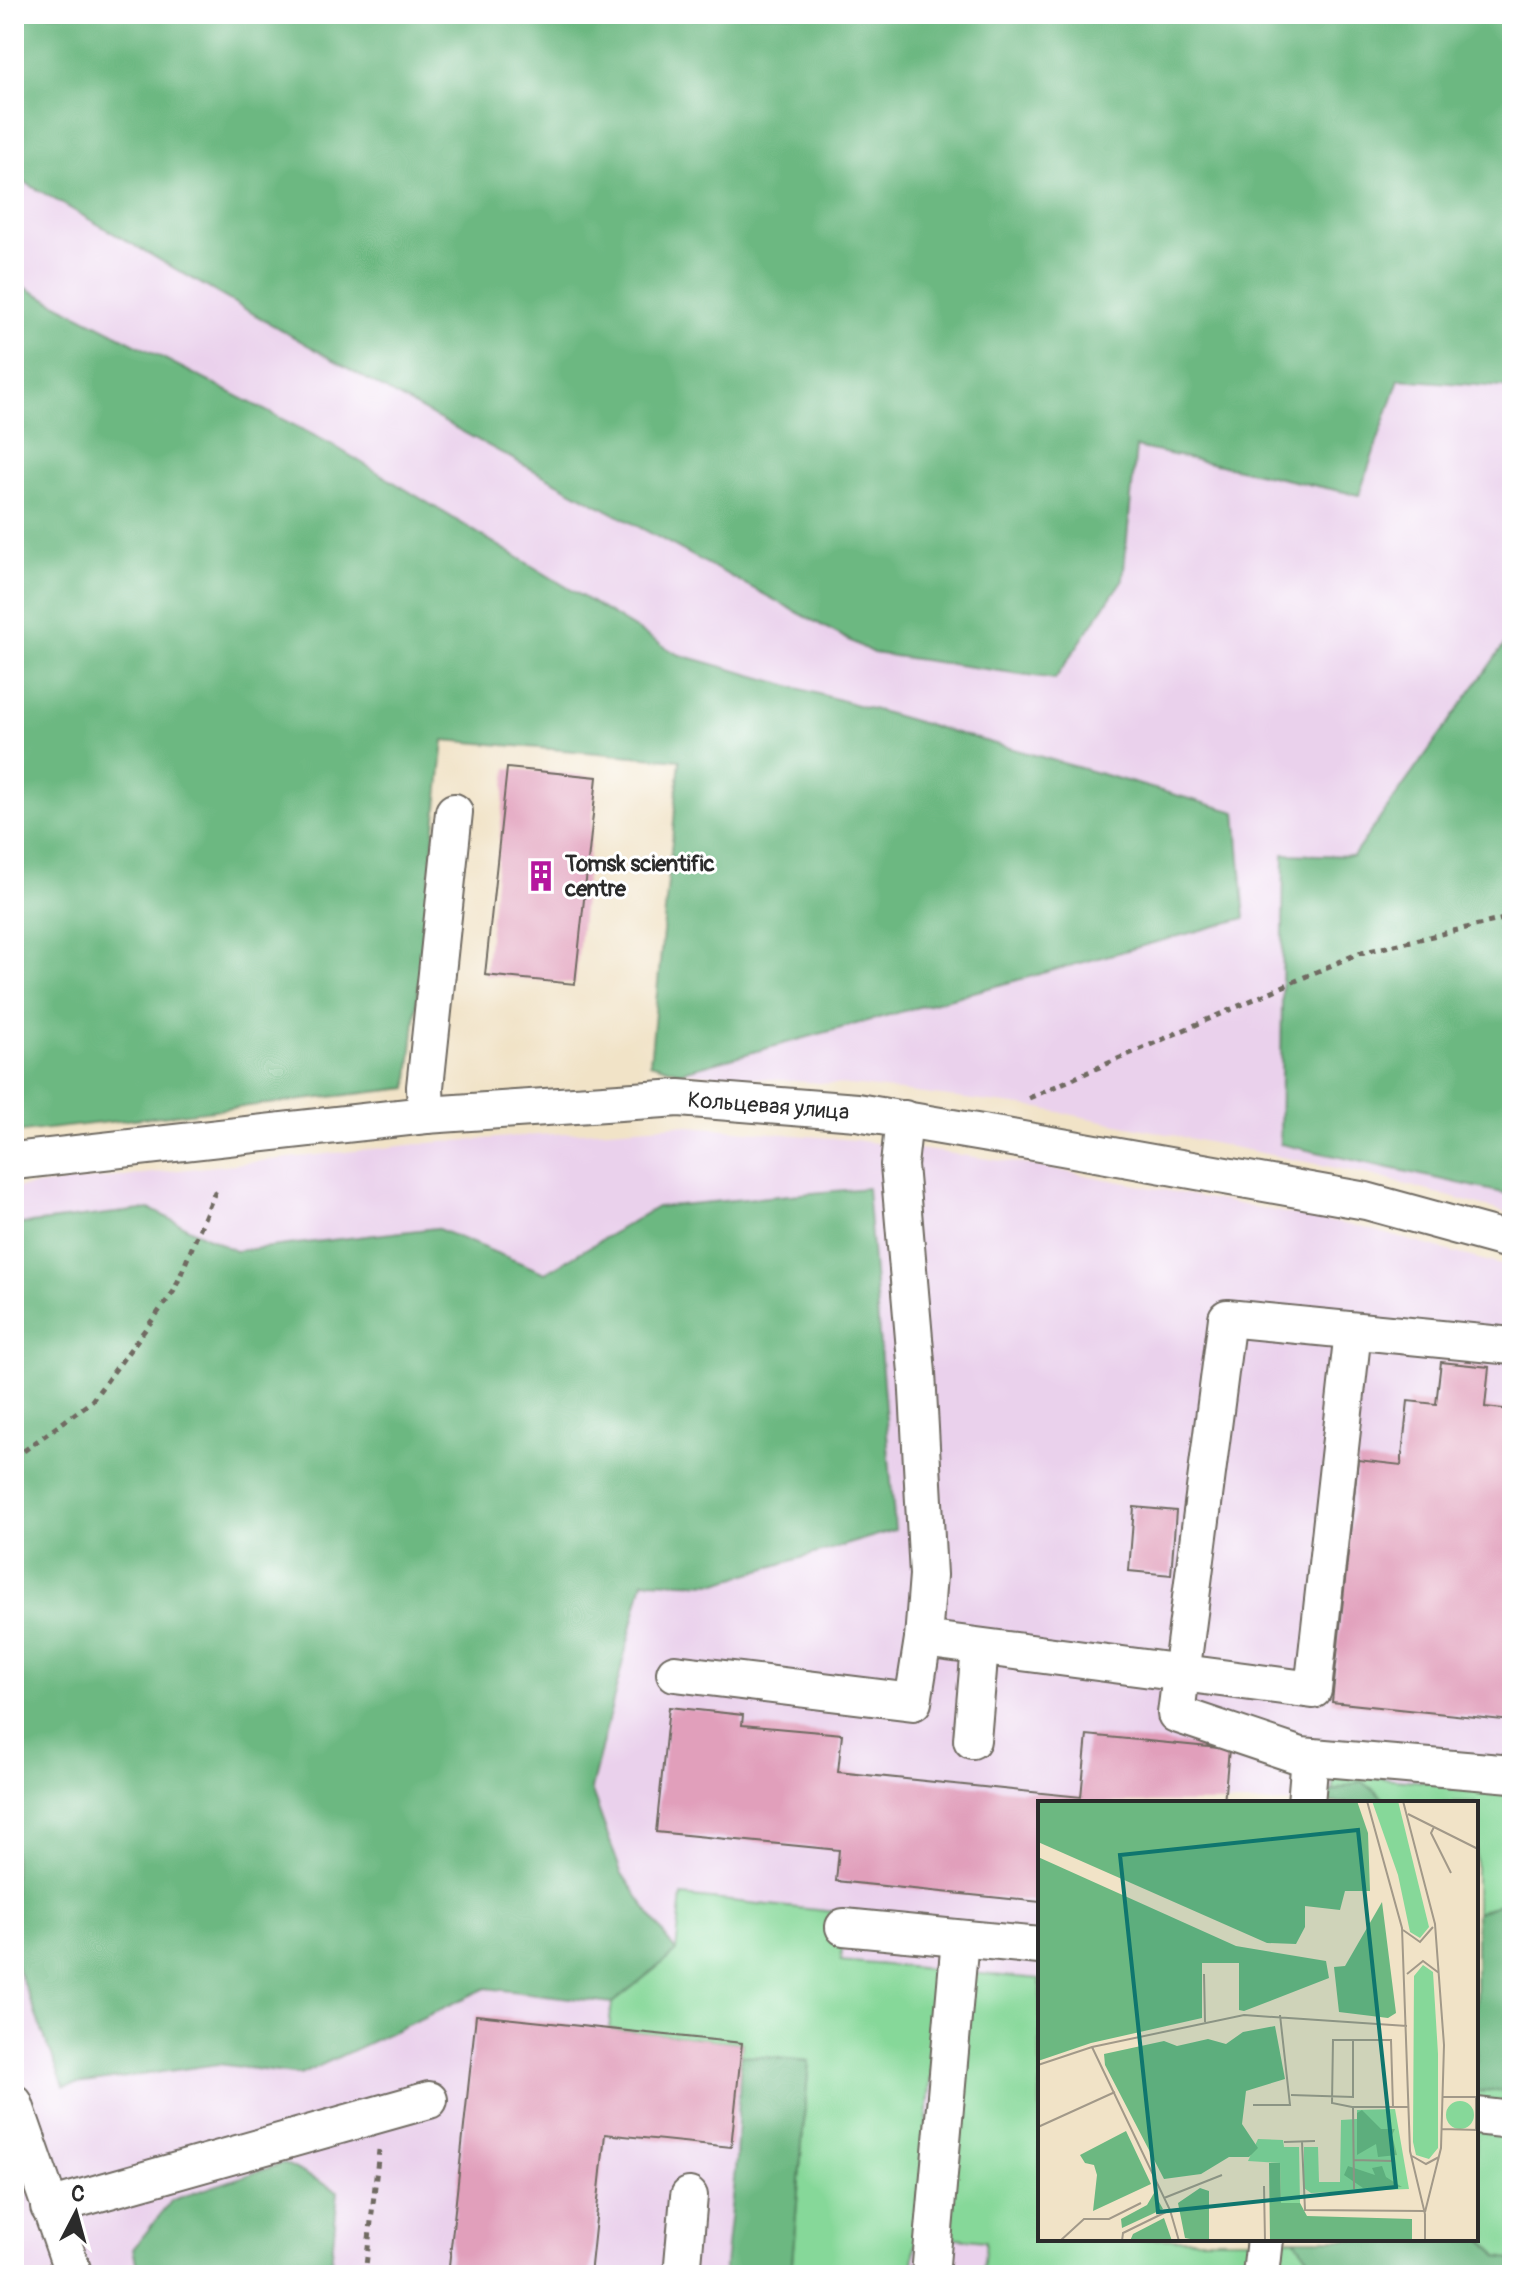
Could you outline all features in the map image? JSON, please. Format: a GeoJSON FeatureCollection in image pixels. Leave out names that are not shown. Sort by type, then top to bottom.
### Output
{"type":"FeatureCollection","features":[{"type":"Feature","properties":{"kind":"street"},"geometry":{"type":"LineString","coordinates":[[426,1115],[425,1087],[454,812]]}},
{"type":"Feature","properties":{"kind":"street","name":"Кольцевая улица"},"geometry":{"type":"LineString","coordinates":[[14,1161],[426,1115],[679,1098],[904,1119],[1366,1201],[1512,1241]]}},
{"type":"Feature","properties":{"kind":"street"},"geometry":{"type":"LineString","coordinates":[[675,1673],[913,1702],[923,1639],[928,1575],[917,1373],[899,1165],[904,1119]]}},
{"type":"Feature","properties":{"kind":"street"},"geometry":{"type":"LineString","coordinates":[[1512,1346],[1227,1318],[1176,1714],[1310,1757],[1512,1774]]}},
{"type":"Feature","properties":{"kind":"street"},"geometry":{"type":"LineString","coordinates":[[923,1639],[1313,1690],[1353,1331]]}},
{"type":"Feature","properties":{"kind":"street"},"geometry":{"type":"LineString","coordinates":[[972,1740],[980,1647]]}},
{"type":"Feature","properties":{"kind":"street"},"geometry":{"type":"LineString","coordinates":[[1306,1801],[1310,1757]]}},
{"type":"Feature","properties":{"kind":"street"},"geometry":{"type":"LineString","coordinates":[[844,1927],[1038,1946]]}},
{"type":"Feature","properties":{"kind":"street"},"geometry":{"type":"LineString","coordinates":[[930,2275],[960,1939]]}},
{"type":"Feature","properties":{"kind":"street"},"geometry":{"type":"LineString","coordinates":[[49,2207],[429,2100]]}},
{"type":"Feature","properties":{"kind":"street"},"geometry":{"type":"LineString","coordinates":[[14,2103],[74,2275]]}},
{"type":"Feature","properties":{"kind":"street"},"geometry":{"type":"LineString","coordinates":[[1478,2116],[1512,2120]]}},
{"type":"Feature","properties":{"kind":"street"},"geometry":{"type":"LineString","coordinates":[[682,2275],[689,2196]]}},
{"type":"Feature","properties":{"kind":"street"},"geometry":{"type":"LineString","coordinates":[[1261,2275],[1265,2241]]}},
{"type":"Feature","properties":{"kind":"path"},"geometry":{"type":"LineString","coordinates":[[1029,1098],[1357,954],[1512,917]]}},
{"type":"Feature","properties":{"kind":"path"},"geometry":{"type":"LineString","coordinates":[[14,1458],[91,1402],[174,1291],[217,1187]]}},
{"type":"Feature","properties":{"kind":"path"},"geometry":{"type":"LineString","coordinates":[[365,2275],[382,2113]]}},
{"type":"Feature","properties":{"kind":"shaded area"},"geometry":{"type":"Polygon","coordinates":[[[14,14],[1512,14],[1512,1214],[1371,1175],[1039,1108],[859,1086],[680,1072],[650,1063],[680,760],[444,740],[14,1133],[14,14]]]}},
{"type":"Feature","properties":{"kind":"shaded area"},"geometry":{"type":"Polygon","coordinates":[[[678,1125],[855,1140],[1031,1165],[1360,1227],[1512,1268],[1512,2275],[14,2275],[14,1188],[428,1143],[678,1125]]]}},
{"type":"Feature","properties":{"kind":"green space"},"geometry":{"type":"Polygon","coordinates":[[[14,14],[1512,14],[1512,388],[1399,379],[1359,495],[1136,447],[1123,579],[1055,679],[873,653],[396,396],[14,176],[14,14]]]}},
{"type":"Feature","properties":{"kind":"green space"},"geometry":{"type":"Polygon","coordinates":[[[14,282],[331,444],[677,654],[1236,812],[1245,918],[680,1072],[650,1063],[680,760],[444,740],[408,1088],[14,1133],[14,282]]]}},
{"type":"Feature","properties":{"kind":"green space"},"geometry":{"type":"Polygon","coordinates":[[[1512,634],[1512,1195],[1280,1144],[1284,854],[1353,856],[1512,634]]]}},
{"type":"Feature","properties":{"kind":"green space"},"geometry":{"type":"Polygon","coordinates":[[[867,1188],[895,1530],[717,1583],[643,1581],[591,1789],[621,1872],[676,1952],[612,2003],[486,1988],[300,2075],[218,2064],[64,2086],[14,1960],[14,1225],[150,1209],[235,1251],[436,1228],[545,1273],[657,1207],[867,1188]]]}},
{"type":"Feature","properties":{"kind":"green space"},"geometry":{"type":"Polygon","coordinates":[[[1335,1774],[1512,1789],[1512,2275],[1030,2275],[983,2270],[986,2241],[946,2237],[970,1973],[1038,1979],[1038,2241],[1478,2241],[1478,1801],[1332,1801],[1335,1774]]]}},
{"type":"Feature","properties":{"kind":"green space"},"geometry":{"type":"Polygon","coordinates":[[[1362,1781],[1387,1801],[1327,1801],[1329,1793],[1362,1781]]]}},
{"type":"Feature","properties":{"kind":"green space"},"geometry":{"type":"Polygon","coordinates":[[[682,1896],[845,1913],[841,1961],[941,1970],[912,2275],[791,2275],[809,2061],[741,2055],[742,2043],[609,2029],[612,2003],[676,1952],[682,1896]]]}},
{"type":"Feature","properties":{"kind":"green space"},"geometry":{"type":"Polygon","coordinates":[[[1512,1899],[1512,2090],[1478,2092],[1478,1912],[1512,1899]]]}},
{"type":"Feature","properties":{"kind":"green space"},"geometry":{"type":"Polygon","coordinates":[[[741,2055],[809,2061],[791,2275],[724,2275],[736,2160],[741,2055]]]}},
{"type":"Feature","properties":{"kind":"green space"},"geometry":{"type":"Polygon","coordinates":[[[284,2163],[338,2191],[330,2275],[139,2275],[133,2249],[172,2200],[284,2163]]]}},
{"type":"Feature","properties":{"kind":"green space"},"geometry":{"type":"Polygon","coordinates":[[[1478,2232],[1498,2257],[1512,2259],[1512,2275],[1342,2275],[1319,2272],[1296,2241],[1478,2241],[1478,2232]]]}},
{"type":"Feature","properties":{"kind":"building","name":"Tomsk scientific centre"},"geometry":{"type":"Polygon","coordinates":[[[507,768],[597,777],[575,984],[485,975],[507,768]]]}},
{"type":"Feature","properties":{"kind":"building"},"geometry":{"type":"Polygon","coordinates":[[[1441,1362],[1489,1367],[1485,1407],[1512,1410],[1512,1721],[1332,1702],[1358,1460],[1401,1465],[1408,1401],[1436,1404],[1441,1362]]]}},
{"type":"Feature","properties":{"kind":"building"},"geometry":{"type":"Polygon","coordinates":[[[1134,1507],[1176,1511],[1171,1575],[1129,1571],[1134,1507]]]}},
{"type":"Feature","properties":{"kind":"building"},"geometry":{"type":"Polygon","coordinates":[[[669,1707],[743,1715],[742,1725],[842,1734],[838,1772],[1081,1797],[1087,1735],[1229,1749],[1224,1801],[1038,1801],[1038,1902],[836,1881],[839,1850],[656,1832],[669,1707]]]}},
{"type":"Feature","properties":{"kind":"building"},"geometry":{"type":"Polygon","coordinates":[[[476,2015],[742,2043],[731,2147],[605,2134],[590,2275],[448,2275],[476,2015]]]}},
{"type":"Feature","properties":{"kind":"place","name":"Tomsk scientific centre"},"geometry":{"type":"Point","coordinates":[541,876]}}]}
